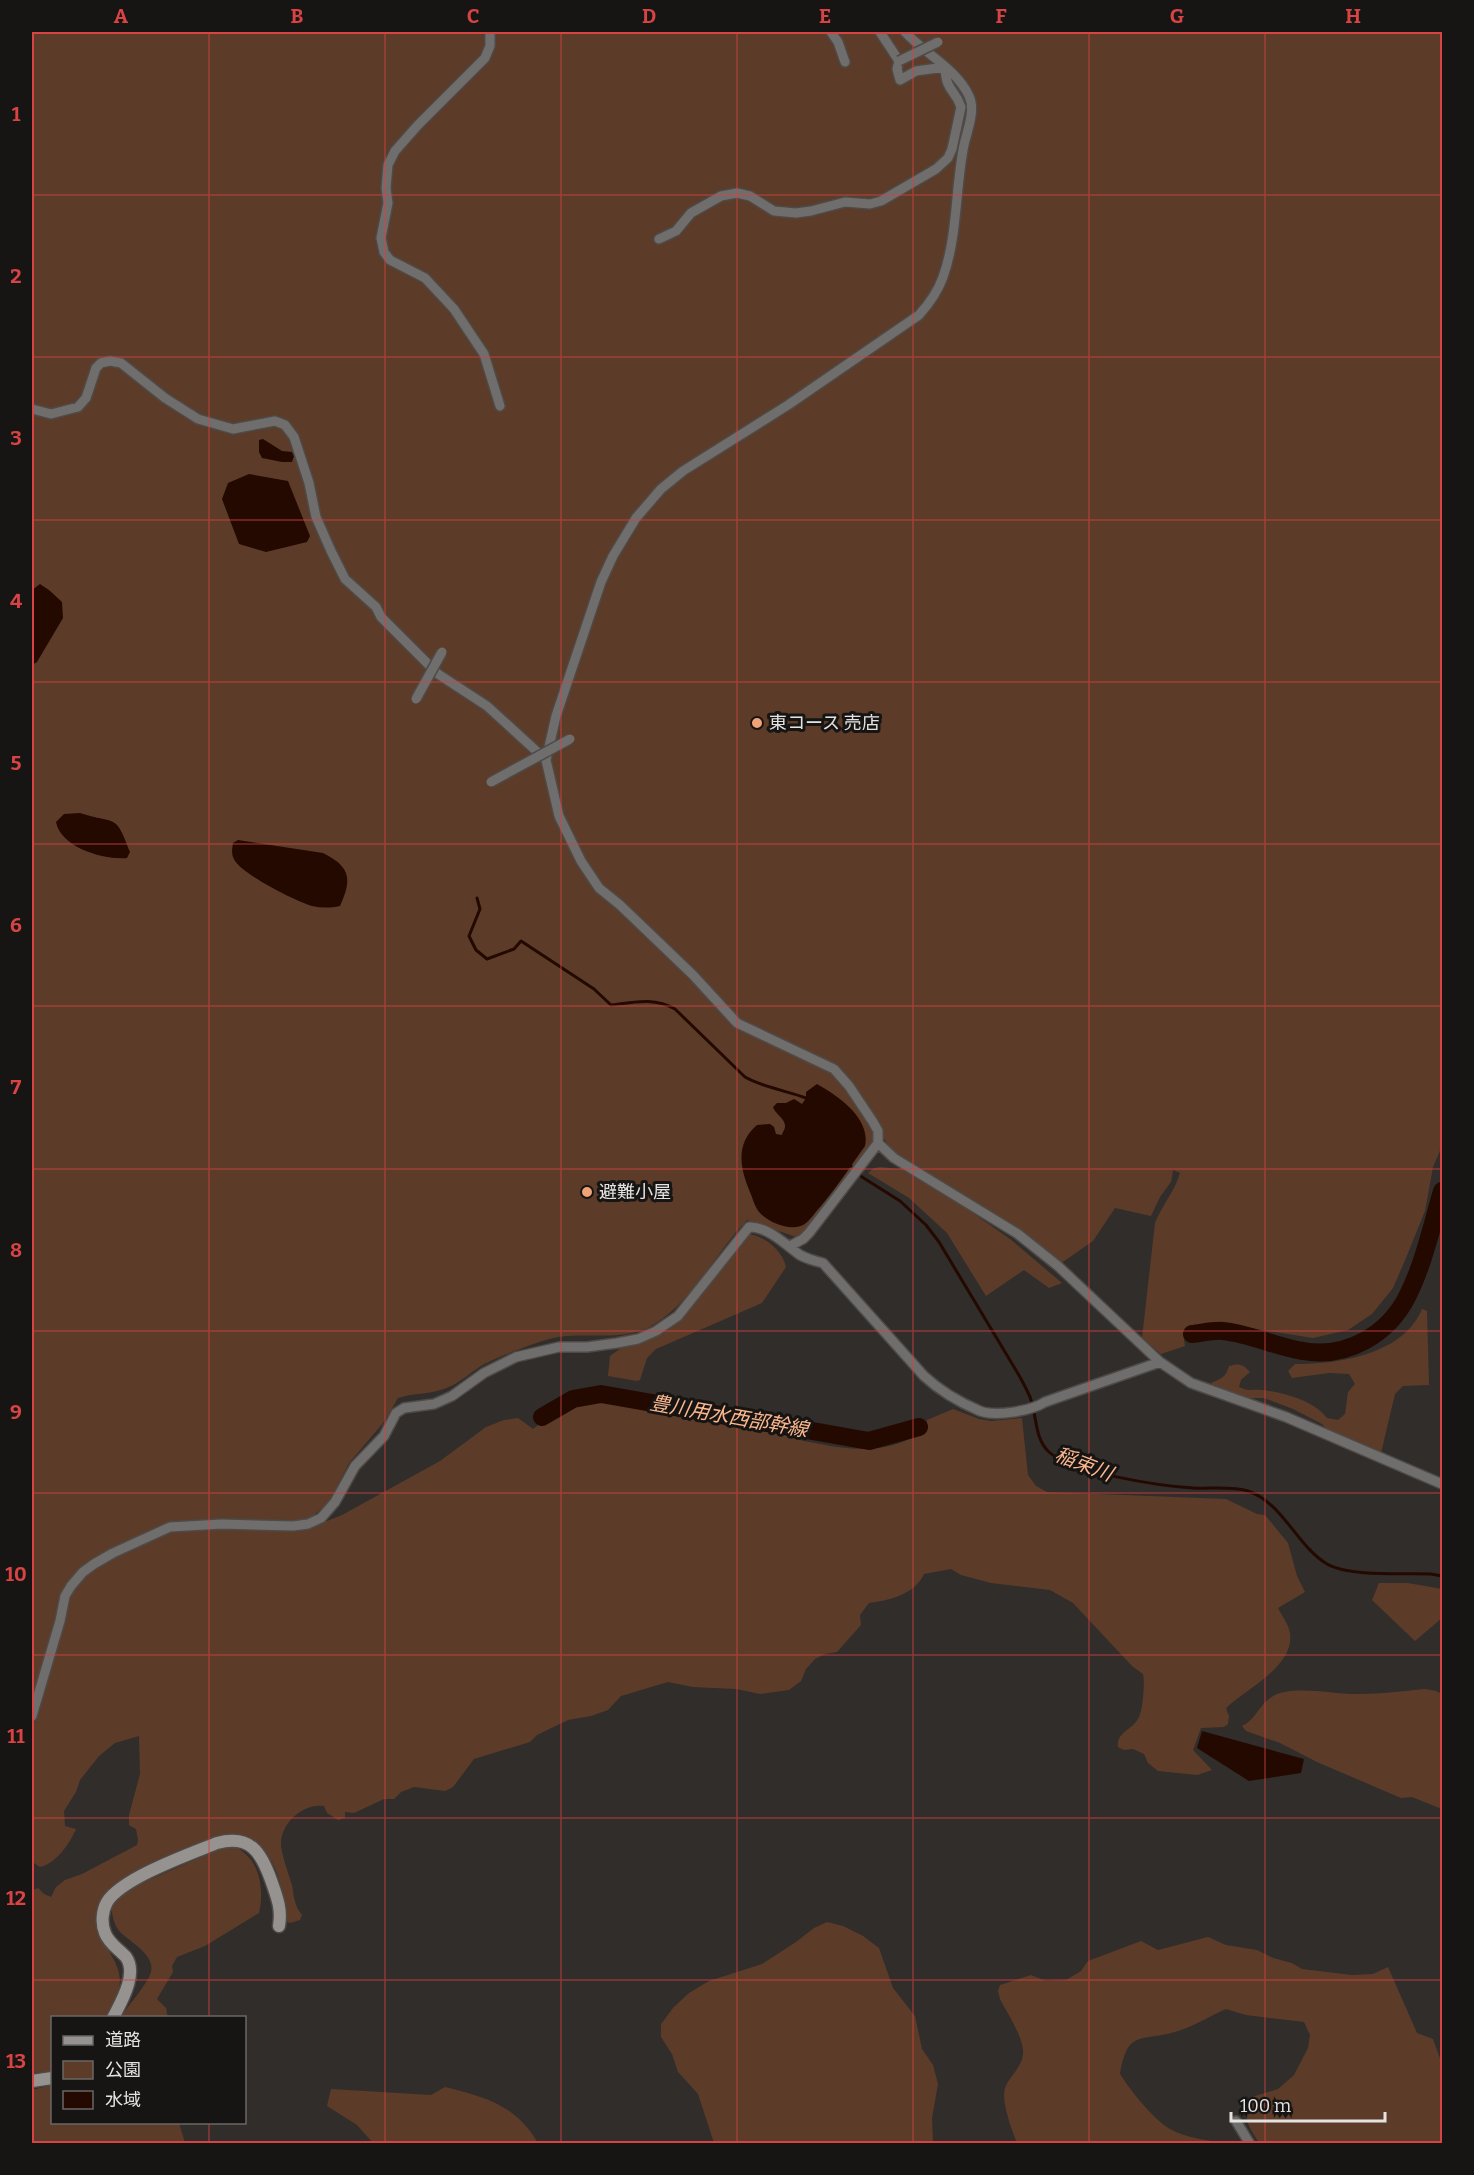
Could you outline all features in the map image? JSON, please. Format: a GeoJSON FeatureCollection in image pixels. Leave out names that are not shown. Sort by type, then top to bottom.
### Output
{"type":"FeatureCollection","features":[{"type":"Feature","properties":{"kind":"street"},"geometry":{"type":"LineString","coordinates":[[490,32],[490,45],[485,58],[418,125],[396,151],[388,165],[386,188],[388,203],[381,238],[384,252],[390,260],[425,278],[454,309],[484,354],[500,406]]}},
{"type":"Feature","properties":{"kind":"street"},"geometry":{"type":"LineString","coordinates":[[831,32],[838,42],[845,62]]}},
{"type":"Feature","properties":{"kind":"street"},"geometry":{"type":"LineString","coordinates":[[880,32],[899,61],[897,69],[900,80],[916,71],[945,67]]}},
{"type":"Feature","properties":{"kind":"street"},"geometry":{"type":"LineString","coordinates":[[790,1246],[809,1233],[878,1143],[878,1131],[849,1086],[834,1070],[737,1023],[693,975],[591,879],[559,816],[546,760],[556,716],[602,582],[618,547],[636,518],[661,489],[683,471],[788,405],[919,315],[940,285],[948,259],[961,160],[972,106],[968,93],[945,67],[905,32]]}},
{"type":"Feature","properties":{"kind":"street"},"geometry":{"type":"LineString","coordinates":[[899,61],[938,42]]}},
{"type":"Feature","properties":{"kind":"street"},"geometry":{"type":"LineString","coordinates":[[659,239],[676,231],[691,213],[721,195],[744,194],[774,210],[796,213],[811,212],[845,202],[876,203],[936,169],[948,158],[952,149],[961,107],[948,88],[945,67]]}},
{"type":"Feature","properties":{"kind":"street"},"geometry":{"type":"LineString","coordinates":[[32,409],[51,414],[78,407],[86,398],[96,368],[101,363],[110,361],[122,363],[165,398],[198,419],[233,429],[275,421],[285,425],[294,436],[309,483],[316,517],[345,579],[376,607],[381,617],[438,674],[487,706],[546,760]]}},
{"type":"Feature","properties":{"kind":"street"},"geometry":{"type":"LineString","coordinates":[[416,699],[442,652]]}},
{"type":"Feature","properties":{"kind":"street"},"geometry":{"type":"LineString","coordinates":[[491,782],[570,739]]}},
{"type":"Feature","properties":{"kind":"street"},"geometry":{"type":"LineString","coordinates":[[878,1143],[894,1158],[1018,1234],[1058,1266],[1160,1362],[1191,1383],[1286,1417],[1443,1484]]}},
{"type":"Feature","properties":{"kind":"street"},"geometry":{"type":"LineString","coordinates":[[32,1716],[60,1621],[65,1596],[71,1586],[94,1564],[170,1527],[234,1524],[293,1526],[321,1518],[334,1502],[355,1466],[384,1436],[396,1413],[404,1408],[434,1404],[452,1396],[484,1373],[516,1357],[559,1347],[587,1347],[638,1339],[656,1330],[678,1316],[749,1227],[761,1230],[790,1246],[801,1255],[823,1263],[831,1269],[935,1386],[982,1412],[998,1413],[1038,1407],[1045,1402],[1160,1362]]}},
{"type":"Feature","properties":{"kind":"street"},"geometry":{"type":"LineString","coordinates":[[114,2016],[121,2003],[130,1971],[125,1956],[105,1935],[102,1923],[104,1912],[108,1901],[122,1887],[145,1874],[217,1843],[244,1842],[253,1846],[266,1864],[281,1906],[279,1926]]}},
{"type":"Feature","properties":{"kind":"street"},"geometry":{"type":"LineString","coordinates":[[32,2081],[51,2079]]}},
{"type":"Feature","properties":{"kind":"street"},"geometry":{"type":"LineString","coordinates":[[1236,2121],[1250,2144]]}},
{"type":"Feature","properties":{"kind":"green space"},"geometry":{"type":"Polygon","coordinates":[[[32,32],[1442,32],[1442,1146],[1433,1167],[1425,1211],[1406,1258],[1393,1288],[1372,1314],[1348,1330],[1313,1338],[1230,1325],[1199,1324],[1195,1329],[1183,1334],[1185,1346],[1161,1354],[1142,1338],[1155,1223],[1180,1173],[1173,1170],[1171,1182],[1160,1197],[1151,1216],[1115,1208],[1093,1241],[1060,1264],[895,1154],[884,1139],[869,1146],[799,1238],[747,1220],[692,1290],[667,1315],[653,1325],[618,1335],[570,1336],[550,1339],[488,1362],[445,1389],[398,1398],[384,1422],[349,1463],[329,1502],[313,1516],[293,1521],[170,1522],[115,1549],[85,1567],[57,1620],[32,1705],[32,32]]]}},
{"type":"Feature","properties":{"kind":"green space"},"geometry":{"type":"Polygon","coordinates":[[[874,1168],[907,1170],[940,1190],[1010,1239],[1062,1283],[1049,1288],[1024,1270],[986,1296],[947,1233],[909,1198],[868,1173],[874,1168]]]}},
{"type":"Feature","properties":{"kind":"green space"},"geometry":{"type":"Polygon","coordinates":[[[748,1234],[772,1245],[781,1255],[786,1267],[762,1303],[656,1349],[647,1358],[640,1380],[608,1376],[610,1356],[621,1348],[638,1344],[659,1334],[682,1318],[748,1234]]]}},
{"type":"Feature","properties":{"kind":"green space"},"geometry":{"type":"Polygon","coordinates":[[[1422,1309],[1427,1311],[1429,1385],[1403,1386],[1395,1394],[1381,1453],[1329,1432],[1322,1424],[1293,1409],[1264,1398],[1247,1398],[1214,1389],[1211,1383],[1223,1377],[1229,1366],[1241,1365],[1250,1372],[1241,1380],[1239,1387],[1288,1395],[1315,1407],[1327,1418],[1338,1420],[1345,1414],[1348,1392],[1355,1384],[1349,1374],[1329,1373],[1292,1378],[1288,1371],[1295,1364],[1349,1359],[1385,1347],[1413,1325],[1422,1309]]]}},
{"type":"Feature","properties":{"kind":"green space"},"geometry":{"type":"Polygon","coordinates":[[[609,1398],[796,1432],[795,1439],[834,1447],[861,1449],[887,1447],[900,1443],[920,1432],[927,1420],[953,1409],[991,1421],[1022,1418],[1028,1475],[1036,1486],[1047,1492],[1226,1499],[1257,1514],[1265,1515],[1288,1543],[1297,1576],[1305,1592],[1278,1608],[1290,1633],[1290,1645],[1285,1656],[1267,1676],[1226,1708],[1229,1716],[1228,1724],[1224,1727],[1201,1728],[1193,1750],[1212,1770],[1197,1775],[1158,1771],[1148,1763],[1144,1754],[1133,1749],[1124,1750],[1118,1747],[1122,1734],[1139,1717],[1143,1696],[1143,1674],[1132,1666],[1073,1603],[1050,1590],[991,1583],[961,1575],[951,1569],[924,1574],[908,1592],[869,1603],[860,1615],[861,1625],[837,1652],[815,1659],[806,1669],[801,1681],[789,1690],[760,1694],[736,1689],[693,1687],[668,1682],[621,1696],[608,1710],[568,1720],[537,1735],[530,1742],[474,1759],[453,1787],[445,1791],[414,1787],[401,1792],[394,1799],[384,1799],[354,1813],[345,1812],[345,1818],[338,1820],[327,1813],[324,1806],[302,1811],[285,1828],[281,1844],[297,1908],[302,1915],[300,1920],[290,1923],[285,1921],[280,1883],[268,1856],[257,1846],[237,1837],[117,1885],[103,1913],[98,1930],[119,1973],[119,1989],[113,2006],[108,2016],[51,2016],[51,2071],[32,2073],[32,1896],[34,1890],[38,1888],[51,1897],[56,1887],[65,1880],[82,1874],[137,1845],[138,1840],[136,1829],[129,1825],[129,1815],[140,1774],[139,1736],[115,1743],[99,1756],[80,1780],[76,1792],[64,1811],[65,1826],[76,1829],[70,1840],[52,1862],[40,1867],[34,1863],[32,1730],[69,1595],[86,1574],[115,1557],[173,1530],[293,1529],[317,1525],[342,1515],[440,1461],[486,1427],[504,1420],[518,1418],[533,1429],[569,1405],[586,1399],[609,1398]]]}},
{"type":"Feature","properties":{"kind":"green space"},"geometry":{"type":"Polygon","coordinates":[[[1379,1583],[1408,1583],[1442,1589],[1442,1618],[1415,1641],[1372,1600],[1379,1583]]]}},
{"type":"Feature","properties":{"kind":"green space"},"geometry":{"type":"Polygon","coordinates":[[[1425,1689],[1442,1694],[1442,1809],[1412,1797],[1401,1798],[1317,1762],[1280,1743],[1246,1731],[1242,1726],[1251,1720],[1270,1698],[1284,1692],[1368,1694],[1425,1689]]]}},
{"type":"Feature","properties":{"kind":"green space"},"geometry":{"type":"Polygon","coordinates":[[[231,1846],[240,1850],[254,1864],[260,1883],[259,1913],[205,1946],[177,1957],[172,1966],[173,1972],[157,1999],[166,2008],[168,2016],[122,2016],[148,1979],[151,1963],[141,1949],[117,1928],[111,1905],[131,1888],[231,1846]]]}},
{"type":"Feature","properties":{"kind":"green space"},"geometry":{"type":"Polygon","coordinates":[[[827,1922],[843,1926],[863,1936],[879,1948],[893,1988],[915,2016],[922,2049],[933,2065],[938,2084],[932,2118],[933,2143],[714,2143],[698,2094],[678,2072],[672,2054],[661,2037],[661,2024],[673,2008],[689,1993],[709,1981],[762,1964],[814,1928],[827,1922]]]}},
{"type":"Feature","properties":{"kind":"green space"},"geometry":{"type":"Polygon","coordinates":[[[1208,1937],[1226,1945],[1257,1950],[1302,1969],[1352,1975],[1373,1974],[1388,1967],[1417,2033],[1433,2039],[1442,2064],[1442,2143],[1259,2143],[1246,2116],[1252,2097],[1278,2089],[1294,2075],[1308,2048],[1310,2035],[1304,2022],[1246,2015],[1226,2009],[1182,2030],[1137,2040],[1127,2050],[1120,2074],[1149,2111],[1170,2129],[1189,2137],[1224,2143],[1017,2143],[1004,2094],[1007,2084],[1022,2060],[1023,2049],[1000,1999],[998,1991],[1000,1985],[1031,1975],[1046,1981],[1066,1980],[1081,1971],[1088,1961],[1141,1941],[1158,1950],[1208,1937]]]}},
{"type":"Feature","properties":{"kind":"green space"},"geometry":{"type":"Polygon","coordinates":[[[51,2085],[51,2124],[179,2124],[185,2143],[32,2143],[32,2090],[51,2085]]]}},
{"type":"Feature","properties":{"kind":"green space"},"geometry":{"type":"Polygon","coordinates":[[[445,2087],[498,2104],[520,2120],[538,2143],[373,2143],[357,2125],[327,2106],[331,2089],[431,2095],[445,2087]]]}},
{"type":"Feature","properties":{"kind":"water"},"geometry":{"type":"Polygon","coordinates":[[[263,439],[282,451],[292,452],[294,456],[292,462],[262,458],[259,452],[259,440],[263,439]]]}},
{"type":"Feature","properties":{"kind":"water"},"geometry":{"type":"Polygon","coordinates":[[[249,474],[288,481],[310,536],[307,542],[266,552],[239,544],[222,499],[228,483],[249,474]]]}},
{"type":"Feature","properties":{"kind":"water"},"geometry":{"type":"Polygon","coordinates":[[[40,584],[62,602],[63,618],[37,662],[32,665],[32,590],[40,584]]]}},
{"type":"Feature","properties":{"kind":"water"},"geometry":{"type":"Polygon","coordinates":[[[80,813],[108,820],[117,825],[130,852],[127,858],[96,854],[66,839],[56,822],[64,814],[80,813]]]}},
{"type":"Feature","properties":{"kind":"water"},"geometry":{"type":"Polygon","coordinates":[[[238,840],[323,853],[332,858],[339,863],[347,875],[346,888],[340,906],[326,908],[312,906],[248,873],[234,859],[233,843],[238,840]]]}},
{"type":"Feature","properties":{"kind":"water"},"geometry":{"type":"Polygon","coordinates":[[[817,1084],[843,1102],[858,1117],[866,1136],[865,1146],[833,1192],[808,1221],[801,1226],[782,1226],[764,1217],[755,1206],[744,1174],[742,1148],[750,1132],[757,1125],[770,1124],[774,1127],[776,1134],[782,1135],[785,1124],[773,1107],[777,1103],[786,1103],[794,1099],[802,1104],[806,1098],[806,1092],[817,1084]]]}},
{"type":"Feature","properties":{"kind":"water"},"geometry":{"type":"Polygon","coordinates":[[[1202,1731],[1304,1759],[1301,1773],[1249,1781],[1197,1748],[1202,1731]]]}},
{"type":"Feature","properties":{"kind":"waterway"},"geometry":{"type":"LineString","coordinates":[[477,898],[480,909],[469,936],[476,950],[487,959],[514,949],[521,941],[594,989],[611,1005],[652,1002],[675,1009],[745,1077],[806,1098]]}},
{"type":"Feature","properties":{"kind":"waterway","name":"稲束川"},"geometry":{"type":"LineString","coordinates":[[851,1166],[862,1177],[900,1201],[926,1225],[939,1242],[1020,1377],[1030,1397],[1038,1433],[1049,1452],[1077,1466],[1118,1477],[1179,1487],[1228,1488],[1248,1491],[1271,1505],[1316,1556],[1337,1568],[1363,1573],[1442,1576]]}},
{"type":"Feature","properties":{"kind":"waterway","name":"豊川用水西部幹線"},"geometry":{"type":"LineString","coordinates":[[1192,1334],[1223,1331],[1293,1349],[1319,1352],[1335,1351],[1365,1341],[1390,1321],[1408,1295],[1423,1257],[1442,1191]]}},
{"type":"Feature","properties":{"kind":"waterway","name":"豊川用水西部幹線"},"geometry":{"type":"LineString","coordinates":[[542,1417],[573,1399],[601,1394],[869,1441],[919,1427]]}},
{"type":"Feature","properties":{"kind":"place","name":"東コース 売店"},"geometry":{"type":"Point","coordinates":[757,723]}},
{"type":"Feature","properties":{"kind":"place","name":"避難小屋"},"geometry":{"type":"Point","coordinates":[587,1192]}}]}
